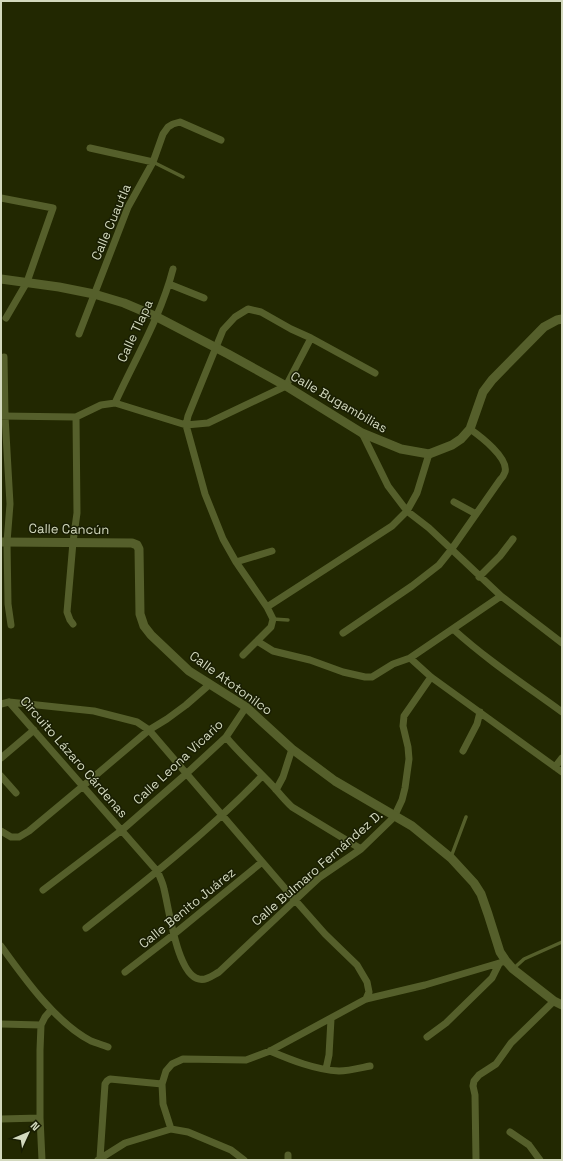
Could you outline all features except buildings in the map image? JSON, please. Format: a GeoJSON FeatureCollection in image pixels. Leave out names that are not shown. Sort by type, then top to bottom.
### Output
{"type":"FeatureCollection","features":[{"type":"Feature","properties":{"kind":"street","name":"Calle Cuautla"},"geometry":{"type":"LineString","coordinates":[[79,334],[128,207],[153,162],[168,127],[180,122],[221,140]]}},
{"type":"Feature","properties":{"kind":"street"},"geometry":{"type":"LineString","coordinates":[[90,148],[153,162]]}},
{"type":"Feature","properties":{"kind":"street"},"geometry":{"type":"LineString","coordinates":[[1,198],[53,208],[27,282],[6,318]]}},
{"type":"Feature","properties":{"kind":"street","name":"Calle Tlapa"},"geometry":{"type":"LineString","coordinates":[[115,403],[157,316],[173,269]]}},
{"type":"Feature","properties":{"kind":"street","name":"Calle Bugambilias"},"geometry":{"type":"LineString","coordinates":[[1,279],[94,294],[124,303],[157,316],[286,386],[362,433],[400,449],[429,454]]}},
{"type":"Feature","properties":{"kind":"street"},"geometry":{"type":"LineString","coordinates":[[169,284],[204,298]]}},
{"type":"Feature","properties":{"kind":"street"},"geometry":{"type":"LineString","coordinates":[[243,655],[271,627],[273,618],[236,562],[223,539],[210,508],[186,425],[188,416],[223,330],[235,317],[248,309],[262,312],[291,329],[311,338],[376,373]]}},
{"type":"Feature","properties":{"kind":"street"},"geometry":{"type":"LineString","coordinates":[[267,607],[392,526],[407,511],[417,493],[429,454],[452,445],[461,439],[470,429],[483,392],[492,380],[544,327],[562,319]]}},
{"type":"Feature","properties":{"kind":"street"},"geometry":{"type":"LineString","coordinates":[[3,416],[76,417],[101,405],[115,403],[186,425],[208,423],[286,386],[311,338]]}},
{"type":"Feature","properties":{"kind":"street"},"geometry":{"type":"LineString","coordinates":[[4,357],[3,416],[10,504],[4,542],[8,604],[11,625]]}},
{"type":"Feature","properties":{"kind":"street"},"geometry":{"type":"LineString","coordinates":[[73,624],[67,612],[77,513],[76,417]]}},
{"type":"Feature","properties":{"kind":"street"},"geometry":{"type":"LineString","coordinates":[[343,633],[412,586],[438,565],[451,550],[505,472],[505,466],[497,452],[481,436],[470,429]]}},
{"type":"Feature","properties":{"kind":"street"},"geometry":{"type":"LineString","coordinates":[[362,433],[388,486],[407,511],[429,528],[479,577],[562,643]]}},
{"type":"Feature","properties":{"kind":"street"},"geometry":{"type":"LineString","coordinates":[[454,502],[476,514]]}},
{"type":"Feature","properties":{"kind":"street"},"geometry":{"type":"LineString","coordinates":[[479,577],[500,556],[513,539]]}},
{"type":"Feature","properties":{"kind":"street","name":"Calle Cancún"},"geometry":{"type":"LineString","coordinates":[[4,542],[132,543],[136,545]]}},
{"type":"Feature","properties":{"kind":"street","name":"Calle Atotonilco"},"geometry":{"type":"LineString","coordinates":[[136,545],[139,549],[140,614],[144,626],[151,635],[189,671],[246,707],[292,749],[335,781],[394,817],[412,826],[451,858],[474,883],[481,894],[503,963],[560,1003]]}},
{"type":"Feature","properties":{"kind":"street"},"geometry":{"type":"LineString","coordinates":[[236,562],[272,551]]}},
{"type":"Feature","properties":{"kind":"street"},"geometry":{"type":"LineString","coordinates":[[257,642],[273,651],[310,660],[343,672],[365,677],[372,676],[394,664],[410,658],[502,596]]}},
{"type":"Feature","properties":{"kind":"street"},"geometry":{"type":"LineString","coordinates":[[453,629],[471,646],[562,712]]}},
{"type":"Feature","properties":{"kind":"street"},"geometry":{"type":"LineString","coordinates":[[410,658],[431,677],[562,772]]}},
{"type":"Feature","properties":{"kind":"street"},"geometry":{"type":"LineString","coordinates":[[394,817],[402,800],[409,760],[408,747],[403,726],[404,716],[431,677]]}},
{"type":"Feature","properties":{"kind":"street"},"geometry":{"type":"LineString","coordinates":[[1,831],[11,837],[19,837],[29,831],[149,730],[186,705],[210,684]]}},
{"type":"Feature","properties":{"kind":"street","name":"Circuito Lázaro Cárdenas"},"geometry":{"type":"LineString","coordinates":[[5,703],[94,712],[137,722],[149,730],[325,934],[357,965],[367,982],[369,992],[366,999]]}},
{"type":"Feature","properties":{"kind":"street","name":"Circuito Lázaro Cárdenas"},"geometry":{"type":"LineString","coordinates":[[5,703],[34,730],[158,872],[164,888],[173,935],[184,964],[192,976],[198,979]]}},
{"type":"Feature","properties":{"kind":"street","name":"Calle Leona Vicario"},"geometry":{"type":"LineString","coordinates":[[43,890],[122,830],[186,774],[226,737],[246,707]]}},
{"type":"Feature","properties":{"kind":"street"},"geometry":{"type":"LineString","coordinates":[[463,751],[477,724],[480,712]]}},
{"type":"Feature","properties":{"kind":"street"},"geometry":{"type":"LineString","coordinates":[[1,758],[34,730]]}},
{"type":"Feature","properties":{"kind":"street"},"geometry":{"type":"LineString","coordinates":[[226,737],[276,790],[283,800],[361,849]]}},
{"type":"Feature","properties":{"kind":"street"},"geometry":{"type":"LineString","coordinates":[[276,790],[283,777],[292,749]]}},
{"type":"Feature","properties":{"kind":"street"},"geometry":{"type":"LineString","coordinates":[[555,767],[562,758]]}},
{"type":"Feature","properties":{"kind":"street"},"geometry":{"type":"LineString","coordinates":[[1,776],[16,793]]}},
{"type":"Feature","properties":{"kind":"street"},"geometry":{"type":"LineString","coordinates":[[86,928],[158,872],[223,814],[262,776]]}},
{"type":"Feature","properties":{"kind":"street","name":"Calle Bulmaro Fernández D."},"geometry":{"type":"LineString","coordinates":[[198,979],[206,979],[219,972],[295,900],[320,878],[361,849],[394,817]]}},
{"type":"Feature","properties":{"kind":"street","name":"Calle Benito Juárez"},"geometry":{"type":"LineString","coordinates":[[125,972],[173,935],[262,862]]}},
{"type":"Feature","properties":{"kind":"street"},"geometry":{"type":"LineString","coordinates":[[1,946],[18,970],[51,1010],[76,1031],[91,1040],[108,1047]]}},
{"type":"Feature","properties":{"kind":"street"},"geometry":{"type":"LineString","coordinates":[[171,1129],[163,1104],[162,1084],[166,1071],[172,1064],[182,1059],[246,1060],[270,1051],[366,999],[425,985],[503,963]]}},
{"type":"Feature","properties":{"kind":"street"},"geometry":{"type":"LineString","coordinates":[[427,1037],[446,1023],[492,978],[503,963]]}},
{"type":"Feature","properties":{"kind":"street"},"geometry":{"type":"LineString","coordinates":[[476,1160],[474,1081],[479,1075],[496,1064],[511,1043],[560,1003]]}},
{"type":"Feature","properties":{"kind":"street"},"geometry":{"type":"LineString","coordinates":[[42,1160],[40,1118],[41,1025],[51,1010]]}},
{"type":"Feature","properties":{"kind":"street"},"geometry":{"type":"LineString","coordinates":[[326,1069],[329,1055],[331,1019]]}},
{"type":"Feature","properties":{"kind":"street"},"geometry":{"type":"LineString","coordinates":[[1,1024],[41,1025]]}},
{"type":"Feature","properties":{"kind":"street"},"geometry":{"type":"LineString","coordinates":[[270,1051],[326,1069],[340,1071],[370,1066]]}},
{"type":"Feature","properties":{"kind":"street"},"geometry":{"type":"LineString","coordinates":[[99,1159],[105,1084],[107,1081],[110,1079],[162,1084]]}},
{"type":"Feature","properties":{"kind":"street"},"geometry":{"type":"LineString","coordinates":[[1,1119],[40,1118]]}},
{"type":"Feature","properties":{"kind":"street"},"geometry":{"type":"LineString","coordinates":[[99,1159],[125,1144],[171,1129],[188,1132],[231,1150],[244,1160]]}},
{"type":"Feature","properties":{"kind":"street"},"geometry":{"type":"LineString","coordinates":[[510,1132],[528,1145],[540,1160]]}},
{"type":"Feature","properties":{"kind":"lane"},"geometry":{"type":"LineString","coordinates":[[153,162],[183,177]]}},
{"type":"Feature","properties":{"kind":"lane"},"geometry":{"type":"LineString","coordinates":[[273,618],[288,620]]}},
{"type":"Feature","properties":{"kind":"lane"},"geometry":{"type":"LineString","coordinates":[[451,858],[466,817]]}},
{"type":"Feature","properties":{"kind":"lane"},"geometry":{"type":"LineString","coordinates":[[513,969],[524,960],[562,942]]}}]}
